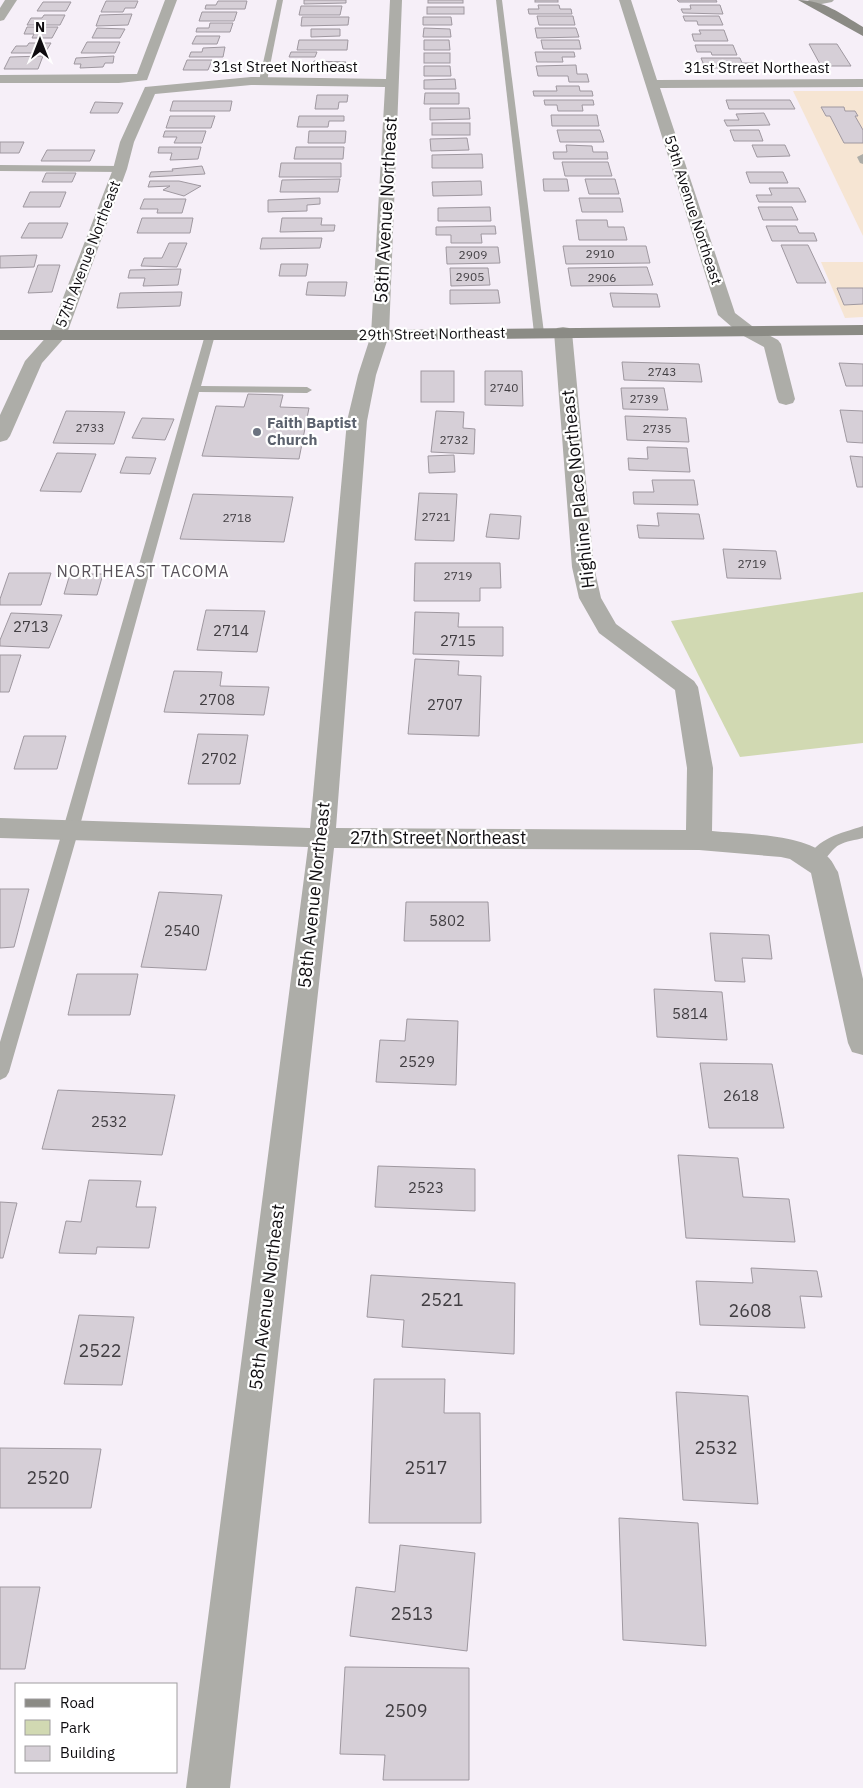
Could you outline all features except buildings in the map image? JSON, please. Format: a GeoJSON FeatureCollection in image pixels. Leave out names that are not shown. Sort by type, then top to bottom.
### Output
{"type":"FeatureCollection","features":[{"type":"Feature","properties":{"kind":"street"},"geometry":{"type":"LineString","coordinates":[[0,17],[10,0]]}},
{"type":"Feature","properties":{"kind":"street","name":"57th Avenue Northeast"},"geometry":{"type":"LineString","coordinates":[[0,436],[34,361],[58,336],[120,169],[171,0]]}},
{"type":"Feature","properties":{"kind":"street","name":"58th Avenue Northeast"},"geometry":{"type":"LineString","coordinates":[[208,1788],[322,838],[357,421],[367,375],[380,335],[396,0]]}},
{"type":"Feature","properties":{"kind":"street","name":"59th Avenue Northeast"},"geometry":{"type":"LineString","coordinates":[[625,0],[727,315],[746,330],[772,344],[786,399]]}},
{"type":"Feature","properties":{"kind":"street"},"geometry":{"type":"LineString","coordinates":[[807,2],[828,0]]}},
{"type":"Feature","properties":{"kind":"street"},"geometry":{"type":"LineString","coordinates":[[807,2],[863,32]]}},
{"type":"Feature","properties":{"kind":"street","name":"31st Street Northeast"},"geometry":{"type":"LineString","coordinates":[[0,79],[119,79],[146,84],[264,81],[392,83]]}},
{"type":"Feature","properties":{"kind":"street","name":"31st Street Northeast"},"geometry":{"type":"LineString","coordinates":[[651,84],[863,83]]}},
{"type":"Feature","properties":{"kind":"street","name":"29th Street Northeast"},"geometry":{"type":"LineString","coordinates":[[0,335],[380,335],[863,330]]}},
{"type":"Feature","properties":{"kind":"street","name":"Highline Place Northeast"},"geometry":{"type":"LineString","coordinates":[[563,332],[583,567],[590,598],[606,628],[686,686],[700,768],[699,840]]}},
{"type":"Feature","properties":{"kind":"street","name":"27th Street Northeast"},"geometry":{"type":"LineString","coordinates":[[0,828],[322,838],[699,840],[781,847],[799,852],[813,861]]}},
{"type":"Feature","properties":{"kind":"street"},"geometry":{"type":"LineString","coordinates":[[813,861],[819,864],[824,872],[862,1033]]}},
{"type":"Feature","properties":{"kind":"lane"},"geometry":{"type":"LineString","coordinates":[[264,81],[280,0]]}},
{"type":"Feature","properties":{"kind":"lane"},"geometry":{"type":"LineString","coordinates":[[499,0],[539,333]]}},
{"type":"Feature","properties":{"kind":"lane"},"geometry":{"type":"LineString","coordinates":[[0,168],[120,169]]}},
{"type":"Feature","properties":{"kind":"lane"},"geometry":{"type":"LineString","coordinates":[[0,1072],[71,829],[210,335]]}},
{"type":"Feature","properties":{"kind":"lane"},"geometry":{"type":"LineString","coordinates":[[196,389],[307,390]]}},
{"type":"Feature","properties":{"kind":"lane"},"geometry":{"type":"LineString","coordinates":[[813,861],[833,841],[863,832]]}},
{"type":"Feature","properties":{"kind":"shaded area"},"geometry":{"type":"Polygon","coordinates":[[[793,91],[863,91],[863,236],[793,91]]]}},
{"type":"Feature","properties":{"kind":"shaded area"},"geometry":{"type":"Polygon","coordinates":[[[821,262],[863,262],[863,317],[845,318],[821,262]]]}},
{"type":"Feature","properties":{"kind":"green space"},"geometry":{"type":"Polygon","coordinates":[[[863,592],[863,743],[740,757],[671,621],[863,592]]]}},
{"type":"Feature","properties":{"kind":"place","name":"Faith Baptist Church"},"geometry":{"type":"Point","coordinates":[257,432]}},
{"type":"Feature","properties":{"kind":"district","name":"NORTHEAST TACOMA"},"geometry":{"type":"Point","coordinates":[143,571]}}]}
